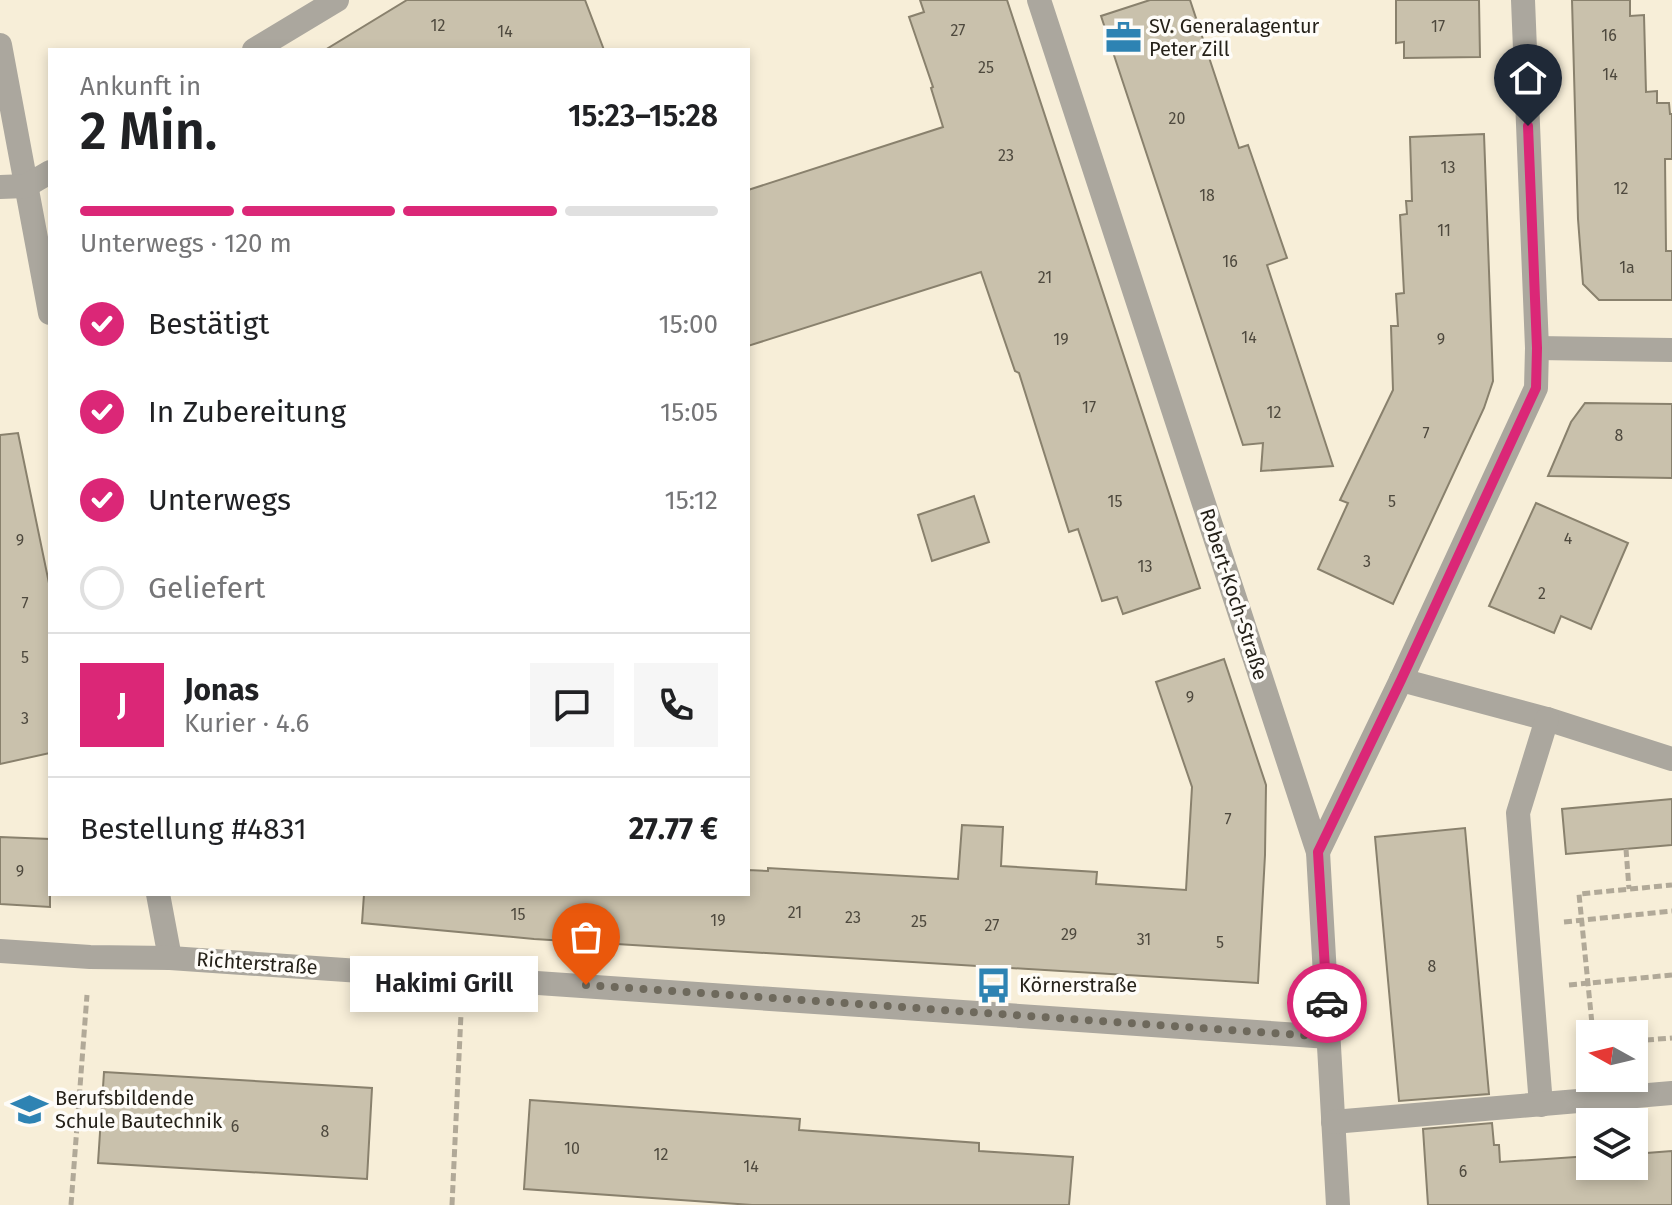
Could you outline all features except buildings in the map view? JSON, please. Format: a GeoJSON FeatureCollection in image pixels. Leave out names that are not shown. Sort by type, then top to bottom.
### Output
{"type":"FeatureCollection","features":[{"type":"Feature","properties":{"kind":"street"},"geometry":{"type":"LineString","coordinates":[[257,48],[337,0]]}},
{"type":"Feature","properties":{"kind":"street","name":"Robert-Koch-Straße"},"geometry":{"type":"LineString","coordinates":[[1039,0],[1318,852],[1338,1205]]}},
{"type":"Feature","properties":{"kind":"street"},"geometry":{"type":"LineString","coordinates":[[1318,852],[1536,388],[1523,0]]}},
{"type":"Feature","properties":{"kind":"street"},"geometry":{"type":"LineString","coordinates":[[0,45],[48,302]]}},
{"type":"Feature","properties":{"kind":"street"},"geometry":{"type":"LineString","coordinates":[[0,187],[26,186],[48,173]]}},
{"type":"Feature","properties":{"kind":"street"},"geometry":{"type":"LineString","coordinates":[[1537,348],[1672,350]]}},
{"type":"Feature","properties":{"kind":"street"},"geometry":{"type":"LineString","coordinates":[[1401,680],[1547,719],[1672,759]]}},
{"type":"Feature","properties":{"kind":"street"},"geometry":{"type":"LineString","coordinates":[[1541,1105],[1518,813],[1547,719]]}},
{"type":"Feature","properties":{"kind":"street"},"geometry":{"type":"LineString","coordinates":[[158,896],[170,958]]}},
{"type":"Feature","properties":{"kind":"street","name":"Richterstraße"},"geometry":{"type":"LineString","coordinates":[[0,951],[170,958],[1329,1037]]}},
{"type":"Feature","properties":{"kind":"street"},"geometry":{"type":"LineString","coordinates":[[1333,1122],[1672,1093]]}},
{"type":"Feature","properties":{"kind":"path"},"geometry":{"type":"LineString","coordinates":[[1626,849],[1629,889]]}},
{"type":"Feature","properties":{"kind":"path"},"geometry":{"type":"LineString","coordinates":[[1592,1020],[1579,894],[1672,885]]}},
{"type":"Feature","properties":{"kind":"path"},"geometry":{"type":"LineString","coordinates":[[1527,925],[1672,911]]}},
{"type":"Feature","properties":{"kind":"path"},"geometry":{"type":"LineString","coordinates":[[71,1205],[90,957]]}},
{"type":"Feature","properties":{"kind":"path"},"geometry":{"type":"LineString","coordinates":[[1532,988],[1672,975]]}},
{"type":"Feature","properties":{"kind":"path"},"geometry":{"type":"LineString","coordinates":[[452,1205],[462,977]]}},
{"type":"Feature","properties":{"kind":"path"},"geometry":{"type":"LineString","coordinates":[[1648,1040],[1672,1038]]}},
{"type":"Feature","properties":{"kind":"way so far"},"geometry":{"type":"LineString","coordinates":[[586,985],[1329,1037],[1327,1003]]}},
{"type":"Feature","properties":{"kind":"place","name":"SV. Generalagentur Peter Zill"},"geometry":{"type":"Point","coordinates":[1123,37]}},
{"type":"Feature","properties":{"kind":"place","name":"Hakimi Grill"},"geometry":{"type":"Point","coordinates":[586,985]}},
{"type":"Feature","properties":{"kind":"place","name":"Körnerstraße"},"geometry":{"type":"Point","coordinates":[993,985]}},
{"type":"Feature","properties":{"kind":"place","name":"Berufsbildende Schule Bautechnik"},"geometry":{"type":"Point","coordinates":[29,1109]}},
{"type":"Feature","properties":{"kind":"route"},"geometry":{"type":"LineString","coordinates":[[1327,1003],[1318,852],[1536,388],[1528,126]]}}]}
